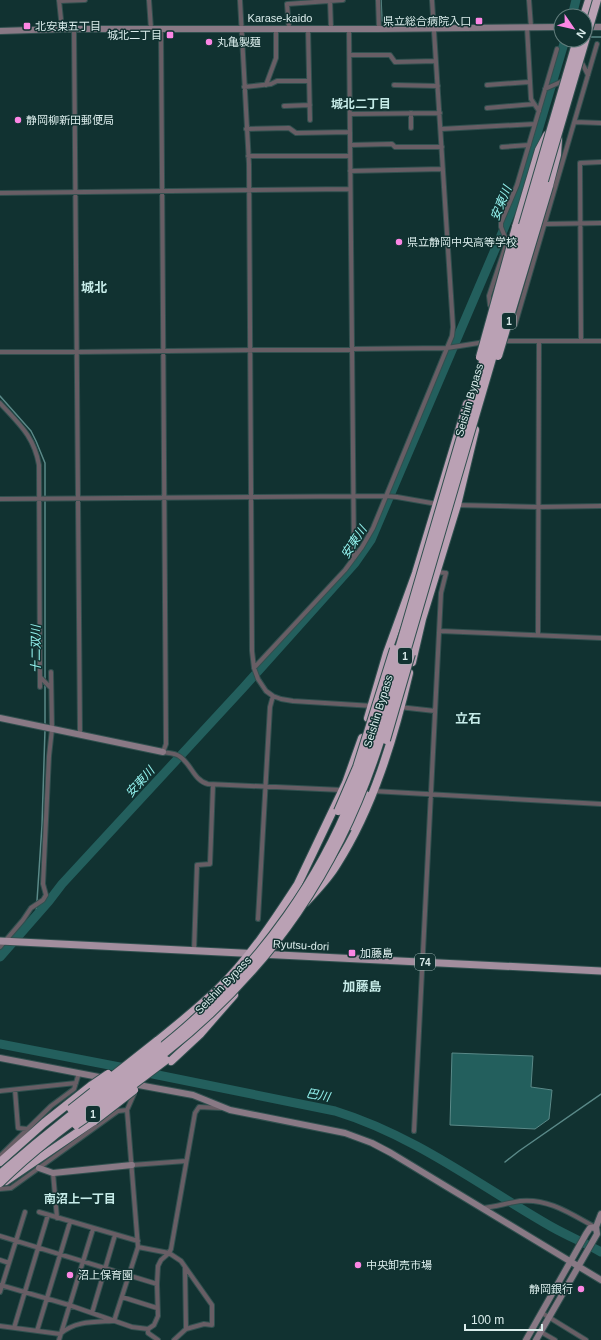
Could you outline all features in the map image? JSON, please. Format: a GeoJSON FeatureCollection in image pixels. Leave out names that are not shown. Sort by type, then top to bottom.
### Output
{"type":"FeatureCollection","features":[{"type":"Feature","properties":{"kind":"highway","name":"1"},"geometry":{"type":"LineString","coordinates":[[593,11],[597,0]]}},
{"type":"Feature","properties":{"kind":"highway","name":"Seishin Bypass"},"geometry":{"type":"LineString","coordinates":[[0,1184],[19,1165],[75,1120],[193,1030],[234,991],[278,940],[300,909],[337,847],[360,798],[378,747],[597,0]]}},
{"type":"Feature","properties":{"kind":"highway","name":"1"},"geometry":{"type":"LineString","coordinates":[[296,888],[342,790],[357,753],[387,653],[416,573],[453,445],[496,314],[575,48]]}},
{"type":"Feature","properties":{"kind":"highway","name":"Seishin Bypass"},"geometry":{"type":"LineString","coordinates":[[0,1174],[46,1135],[153,1054],[195,1019],[236,979],[272,936],[300,897],[330,846],[356,789],[374,738],[575,48]]}},
{"type":"Feature","properties":{"kind":"highway","name":"1"},"geometry":{"type":"LineString","coordinates":[[307,901],[322,885],[345,852],[360,823],[390,742],[422,619],[457,505],[485,387],[559,134],[582,61],[584,48]]}},
{"type":"Feature","properties":{"kind":"highway","name":"1"},"geometry":{"type":"LineString","coordinates":[[469,413],[483,344],[516,227],[539,150],[550,130]]}},
{"type":"Feature","properties":{"kind":"highway","name":"1"},"geometry":{"type":"LineString","coordinates":[[464,455],[476,427],[513,311],[549,186],[557,155],[559,134]]}},
{"type":"Feature","properties":{"kind":"highway","name":"1"},"geometry":{"type":"LineString","coordinates":[[0,1162],[44,1123],[92,1084],[157,1041],[186,1018],[218,989],[249,954],[296,888],[315,856],[338,811],[357,767],[418,574],[428,551]]}},
{"type":"Feature","properties":{"kind":"highway","name":"1"},"geometry":{"type":"LineString","coordinates":[[0,1184],[94,1121],[125,1098],[200,1034],[269,955],[331,864],[375,774],[407,670],[421,604]]}},
{"type":"Feature","properties":{"kind":"highway"},"geometry":{"type":"LineString","coordinates":[[0,1174],[48,1127],[157,1041]]}},
{"type":"Feature","properties":{"kind":"highway","name":"1"},"geometry":{"type":"LineString","coordinates":[[19,1165],[168,1060]]}},
{"type":"Feature","properties":{"kind":"main road","name":"Ryutsu-dori"},"geometry":{"type":"LineString","coordinates":[[3,943],[28,942],[601,971]]}},
{"type":"Feature","properties":{"kind":"street"},"geometry":{"type":"LineString","coordinates":[[62,29],[59,1],[85,0]]}},
{"type":"Feature","properties":{"kind":"street"},"geometry":{"type":"LineString","coordinates":[[149,0],[151,29]]}},
{"type":"Feature","properties":{"kind":"street"},"geometry":{"type":"LineString","coordinates":[[240,0],[249,190],[252,651],[254,668],[258,679],[266,691],[281,699],[400,707],[435,711]]}},
{"type":"Feature","properties":{"kind":"street"},"geometry":{"type":"LineString","coordinates":[[330,0],[331,28]]}},
{"type":"Feature","properties":{"kind":"street"},"geometry":{"type":"LineString","coordinates":[[289,28],[287,4],[343,0]]}},
{"type":"Feature","properties":{"kind":"street"},"geometry":{"type":"LineString","coordinates":[[378,0],[379,29]]}},
{"type":"Feature","properties":{"kind":"street"},"geometry":{"type":"LineString","coordinates":[[254,668],[345,570],[362,547],[373,528],[452,336],[453,327],[432,0]]}},
{"type":"Feature","properties":{"kind":"street"},"geometry":{"type":"LineString","coordinates":[[529,0],[529,82],[531,99],[539,111]]}},
{"type":"Feature","properties":{"kind":"street","name":"Karase-kaido"},"geometry":{"type":"LineString","coordinates":[[0,31],[62,29],[379,29],[553,27]]}},
{"type":"Feature","properties":{"kind":"street"},"geometry":{"type":"LineString","coordinates":[[266,85],[276,58],[276,28]]}},
{"type":"Feature","properties":{"kind":"street"},"geometry":{"type":"LineString","coordinates":[[308,28],[310,120]]}},
{"type":"Feature","properties":{"kind":"street"},"geometry":{"type":"LineString","coordinates":[[349,28],[354,558]]}},
{"type":"Feature","properties":{"kind":"street"},"geometry":{"type":"LineString","coordinates":[[74,29],[80,735]]}},
{"type":"Feature","properties":{"kind":"street"},"geometry":{"type":"LineString","coordinates":[[161,29],[166,744],[163,752]]}},
{"type":"Feature","properties":{"kind":"street"},"geometry":{"type":"LineString","coordinates":[[515,325],[597,44]]}},
{"type":"Feature","properties":{"kind":"street"},"geometry":{"type":"LineString","coordinates":[[496,314],[488,301],[506,246],[501,223],[517,185],[557,49]]}},
{"type":"Feature","properties":{"kind":"street"},"geometry":{"type":"LineString","coordinates":[[350,55],[390,55],[395,62],[436,61]]}},
{"type":"Feature","properties":{"kind":"street"},"geometry":{"type":"LineString","coordinates":[[582,61],[588,64],[592,62]]}},
{"type":"Feature","properties":{"kind":"street"},"geometry":{"type":"LineString","coordinates":[[582,61],[588,75]]}},
{"type":"Feature","properties":{"kind":"street"},"geometry":{"type":"LineString","coordinates":[[545,89],[565,79]]}},
{"type":"Feature","properties":{"kind":"street"},"geometry":{"type":"LineString","coordinates":[[244,88],[278,82],[310,81]]}},
{"type":"Feature","properties":{"kind":"street"},"geometry":{"type":"LineString","coordinates":[[487,85],[529,82]]}},
{"type":"Feature","properties":{"kind":"street"},"geometry":{"type":"LineString","coordinates":[[394,85],[438,86]]}},
{"type":"Feature","properties":{"kind":"street"},"geometry":{"type":"LineString","coordinates":[[487,108],[534,104]]}},
{"type":"Feature","properties":{"kind":"street"},"geometry":{"type":"LineString","coordinates":[[284,106],[310,105]]}},
{"type":"Feature","properties":{"kind":"street"},"geometry":{"type":"LineString","coordinates":[[350,114],[440,113]]}},
{"type":"Feature","properties":{"kind":"street"},"geometry":{"type":"LineString","coordinates":[[411,114],[411,128]]}},
{"type":"Feature","properties":{"kind":"street"},"geometry":{"type":"LineString","coordinates":[[575,122],[601,123]]}},
{"type":"Feature","properties":{"kind":"street"},"geometry":{"type":"LineString","coordinates":[[441,129],[535,124]]}},
{"type":"Feature","properties":{"kind":"street"},"geometry":{"type":"LineString","coordinates":[[246,129],[289,128],[296,133],[350,132]]}},
{"type":"Feature","properties":{"kind":"street"},"geometry":{"type":"LineString","coordinates":[[350,145],[392,144],[395,147],[442,147]]}},
{"type":"Feature","properties":{"kind":"street"},"geometry":{"type":"LineString","coordinates":[[502,147],[529,145]]}},
{"type":"Feature","properties":{"kind":"street"},"geometry":{"type":"LineString","coordinates":[[248,156],[350,156]]}},
{"type":"Feature","properties":{"kind":"street"},"geometry":{"type":"LineString","coordinates":[[581,341],[580,163],[601,162]]}},
{"type":"Feature","properties":{"kind":"street"},"geometry":{"type":"LineString","coordinates":[[350,171],[443,169]]}},
{"type":"Feature","properties":{"kind":"street"},"geometry":{"type":"LineString","coordinates":[[0,193],[350,189]]}},
{"type":"Feature","properties":{"kind":"street"},"geometry":{"type":"LineString","coordinates":[[545,224],[601,223]]}},
{"type":"Feature","properties":{"kind":"street"},"geometry":{"type":"LineString","coordinates":[[511,298],[523,296]]}},
{"type":"Feature","properties":{"kind":"street"},"geometry":{"type":"LineString","coordinates":[[0,352],[447,348],[487,341],[601,341]]}},
{"type":"Feature","properties":{"kind":"street"},"geometry":{"type":"LineString","coordinates":[[538,635],[539,341]]}},
{"type":"Feature","properties":{"kind":"street"},"geometry":{"type":"LineString","coordinates":[[0,403],[26,432],[33,444],[39,465],[40,687]]}},
{"type":"Feature","properties":{"kind":"street"},"geometry":{"type":"LineString","coordinates":[[0,499],[386,496],[436,504],[457,505],[538,507],[601,506]]}},
{"type":"Feature","properties":{"kind":"street"},"geometry":{"type":"LineString","coordinates":[[414,1131],[440,631],[440,593],[446,573],[436,572]]}},
{"type":"Feature","properties":{"kind":"street"},"geometry":{"type":"LineString","coordinates":[[440,631],[601,638]]}},
{"type":"Feature","properties":{"kind":"street"},"geometry":{"type":"LineString","coordinates":[[3,943],[23,920],[31,908],[43,900],[46,895],[43,884],[49,756],[48,728],[51,688],[50,672]]}},
{"type":"Feature","properties":{"kind":"street"},"geometry":{"type":"LineString","coordinates":[[40,677],[51,688]]}},
{"type":"Feature","properties":{"kind":"street"},"geometry":{"type":"LineString","coordinates":[[258,919],[270,707],[273,696]]}},
{"type":"Feature","properties":{"kind":"street"},"geometry":{"type":"LineString","coordinates":[[0,718],[176,754],[186,762],[204,784],[342,790]]}},
{"type":"Feature","properties":{"kind":"street"},"geometry":{"type":"LineString","coordinates":[[194,951],[197,865],[210,864],[213,785]]}},
{"type":"Feature","properties":{"kind":"street"},"geometry":{"type":"LineString","coordinates":[[373,791],[601,804]]}},
{"type":"Feature","properties":{"kind":"street"},"geometry":{"type":"LineString","coordinates":[[0,1058],[192,1095],[230,1110]]}},
{"type":"Feature","properties":{"kind":"street"},"geometry":{"type":"LineString","coordinates":[[0,1156],[51,1106],[74,1089],[79,1073]]}},
{"type":"Feature","properties":{"kind":"street"},"geometry":{"type":"LineString","coordinates":[[0,1091],[76,1083]]}},
{"type":"Feature","properties":{"kind":"street"},"geometry":{"type":"LineString","coordinates":[[114,1321],[138,1247],[127,1110],[132,1097],[140,1086]]}},
{"type":"Feature","properties":{"kind":"street"},"geometry":{"type":"LineString","coordinates":[[15,1090],[18,1128],[28,1129]]}},
{"type":"Feature","properties":{"kind":"street"},"geometry":{"type":"LineString","coordinates":[[1,1285],[69,1305],[132,1327],[148,1329],[154,1325],[158,1316],[158,1266],[161,1260],[169,1253],[171,1249],[194,1119],[197,1109],[203,1106],[230,1110],[356,1136],[391,1153],[601,1280]]}},
{"type":"Feature","properties":{"kind":"street"},"geometry":{"type":"LineString","coordinates":[[0,1189],[11,1188],[118,1111],[127,1110]]}},
{"type":"Feature","properties":{"kind":"street"},"geometry":{"type":"LineString","coordinates":[[39,1168],[53,1173],[186,1161]]}},
{"type":"Feature","properties":{"kind":"street"},"geometry":{"type":"LineString","coordinates":[[53,1173],[58,1218]]}},
{"type":"Feature","properties":{"kind":"street"},"geometry":{"type":"LineString","coordinates":[[481,1208],[519,1201],[538,1201],[555,1206],[598,1228]]}},
{"type":"Feature","properties":{"kind":"street"},"geometry":{"type":"LineString","coordinates":[[0,1292],[25,1212]]}},
{"type":"Feature","properties":{"kind":"street"},"geometry":{"type":"LineString","coordinates":[[39,1212],[138,1241]]}},
{"type":"Feature","properties":{"kind":"street"},"geometry":{"type":"LineString","coordinates":[[536,1340],[597,1234],[601,1214]]}},
{"type":"Feature","properties":{"kind":"street"},"geometry":{"type":"LineString","coordinates":[[14,1328],[48,1215]]}},
{"type":"Feature","properties":{"kind":"street"},"geometry":{"type":"LineString","coordinates":[[37,1331],[70,1222]]}},
{"type":"Feature","properties":{"kind":"street"},"geometry":{"type":"LineString","coordinates":[[526,1340],[586,1234],[590,1228],[598,1228]]}},
{"type":"Feature","properties":{"kind":"street"},"geometry":{"type":"LineString","coordinates":[[59,1340],[93,1229]]}},
{"type":"Feature","properties":{"kind":"street"},"geometry":{"type":"LineString","coordinates":[[92,1313],[115,1235]]}},
{"type":"Feature","properties":{"kind":"street"},"geometry":{"type":"LineString","coordinates":[[0,1236],[157,1284]]}},
{"type":"Feature","properties":{"kind":"street"},"geometry":{"type":"LineString","coordinates":[[138,1247],[169,1253],[181,1261],[212,1305],[212,1324],[204,1324],[186,1329],[174,1340]]}},
{"type":"Feature","properties":{"kind":"street"},"geometry":{"type":"LineString","coordinates":[[0,1260],[9,1263]]}},
{"type":"Feature","properties":{"kind":"street"},"geometry":{"type":"LineString","coordinates":[[184,1266],[186,1329]]}},
{"type":"Feature","properties":{"kind":"street"},"geometry":{"type":"LineString","coordinates":[[122,1297],[158,1308]]}},
{"type":"Feature","properties":{"kind":"street"},"geometry":{"type":"LineString","coordinates":[[542,1313],[586,1340]]}},
{"type":"Feature","properties":{"kind":"street"},"geometry":{"type":"LineString","coordinates":[[0,1326],[60,1334],[74,1325],[91,1322],[114,1321]]}},
{"type":"Feature","properties":{"kind":"street"},"geometry":{"type":"LineString","coordinates":[[148,1329],[148,1333],[158,1340]]}},
{"type":"Feature","properties":{"kind":"street"},"geometry":{"type":"LineString","coordinates":[[541,1332],[555,1340]]}},
{"type":"Feature","properties":{"kind":"water"},"geometry":{"type":"Polygon","coordinates":[[[452,1053],[533,1056],[531,1087],[552,1090],[549,1119],[535,1129],[450,1125],[452,1053]]]}},
{"type":"Feature","properties":{"kind":"waterway"},"geometry":{"type":"LineString","coordinates":[[381,0],[382,21]]}},
{"type":"Feature","properties":{"kind":"waterway","name":"安東川"},"geometry":{"type":"LineString","coordinates":[[574,8],[576,0]]}},
{"type":"Feature","properties":{"kind":"waterway"},"geometry":{"type":"LineString","coordinates":[[593,37],[601,37]]}},
{"type":"Feature","properties":{"kind":"waterway","name":"安東川"},"geometry":{"type":"LineString","coordinates":[[0,957],[62,884],[243,688],[355,563],[371,540],[520,191],[563,48]]}},
{"type":"Feature","properties":{"kind":"waterway","name":"十二双川"},"geometry":{"type":"LineString","coordinates":[[0,396],[31,431],[45,463],[45,680]]}},
{"type":"Feature","properties":{"kind":"waterway","name":"十二双川"},"geometry":{"type":"LineString","coordinates":[[45,684],[45,726]]}},
{"type":"Feature","properties":{"kind":"waterway","name":"十二双川"},"geometry":{"type":"LineString","coordinates":[[36,916],[42,825],[45,730]]}},
{"type":"Feature","properties":{"kind":"waterway","name":"巴川"},"geometry":{"type":"LineString","coordinates":[[0,1044],[130,1069]]}},
{"type":"Feature","properties":{"kind":"waterway","name":"巴川"},"geometry":{"type":"LineString","coordinates":[[143,1072],[335,1111],[365,1121],[420,1148],[552,1227],[601,1252]]}},
{"type":"Feature","properties":{"kind":"waterway"},"geometry":{"type":"LineString","coordinates":[[505,1162],[601,1094]]}},
{"type":"Feature","properties":{"kind":"place","name":"県立総合病院入口"},"geometry":{"type":"Point","coordinates":[479,21]}},
{"type":"Feature","properties":{"kind":"place","name":"北安東五丁目"},"geometry":{"type":"Point","coordinates":[27,26]}},
{"type":"Feature","properties":{"kind":"place","name":"城北二丁目"},"geometry":{"type":"Point","coordinates":[170,35]}},
{"type":"Feature","properties":{"kind":"place","name":"丸亀製麺"},"geometry":{"type":"Point","coordinates":[209,42]}},
{"type":"Feature","properties":{"kind":"place","name":"静岡柳新田郵便局"},"geometry":{"type":"Point","coordinates":[18,120]}},
{"type":"Feature","properties":{"kind":"place","name":"県立静岡中央高等学校"},"geometry":{"type":"Point","coordinates":[399,242]}},
{"type":"Feature","properties":{"kind":"place","name":"加藤島"},"geometry":{"type":"Point","coordinates":[352,953]}},
{"type":"Feature","properties":{"kind":"place","name":"中央卸売市場"},"geometry":{"type":"Point","coordinates":[358,1265]}},
{"type":"Feature","properties":{"kind":"place","name":"沼上保育園"},"geometry":{"type":"Point","coordinates":[70,1275]}},
{"type":"Feature","properties":{"kind":"place","name":"静岡銀行"},"geometry":{"type":"Point","coordinates":[581,1289]}},
{"type":"Feature","properties":{"kind":"district","name":"城北二丁目"},"geometry":{"type":"Point","coordinates":[361,104]}},
{"type":"Feature","properties":{"kind":"district","name":"城北"},"geometry":{"type":"Point","coordinates":[94,287]}},
{"type":"Feature","properties":{"kind":"district","name":"立石"},"geometry":{"type":"Point","coordinates":[468,718]}},
{"type":"Feature","properties":{"kind":"district","name":"加藤島"},"geometry":{"type":"Point","coordinates":[362,986]}},
{"type":"Feature","properties":{"kind":"district","name":"南沼上一丁目"},"geometry":{"type":"Point","coordinates":[80,1199]}}]}
